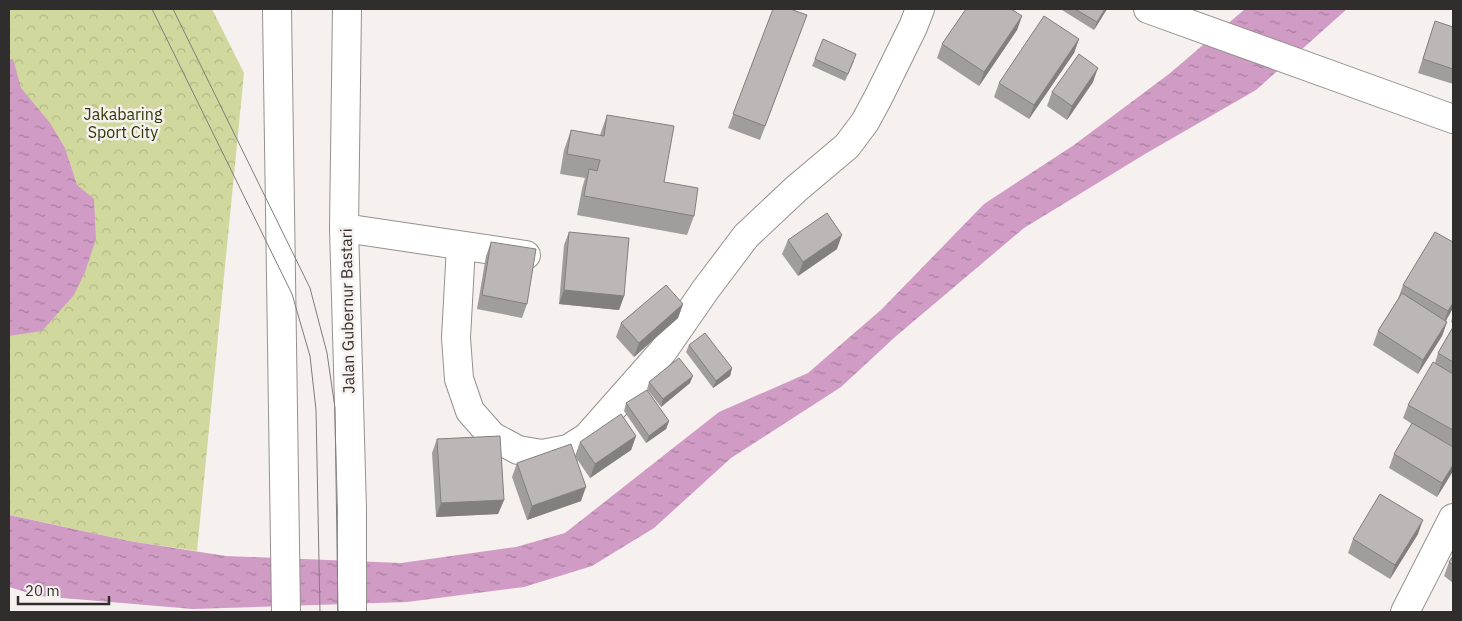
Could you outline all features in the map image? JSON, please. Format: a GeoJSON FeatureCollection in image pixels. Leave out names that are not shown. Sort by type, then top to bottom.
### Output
{"type":"FeatureCollection","features":[{"type":"Feature","properties":{"kind":"main road"},"geometry":{"type":"LineString","coordinates":[[277,9],[286,612]]}},
{"type":"Feature","properties":{"kind":"main road","name":"Jalan Gubernur Bastari"},"geometry":{"type":"LineString","coordinates":[[347,9],[344,228],[352,509],[352,612]]}},
{"type":"Feature","properties":{"kind":"main road"},"geometry":{"type":"LineString","coordinates":[[461,246],[456,338],[459,379],[470,410],[492,436],[518,450],[542,454],[568,449],[587,437],[664,351],[706,288],[746,236],[796,189],[847,146],[865,122],[878,98],[920,9]]}},
{"type":"Feature","properties":{"kind":"main road"},"geometry":{"type":"LineString","coordinates":[[1148,9],[1453,119]]}},
{"type":"Feature","properties":{"kind":"main road"},"geometry":{"type":"LineString","coordinates":[[344,228],[529,255]]}},
{"type":"Feature","properties":{"kind":"main road"},"geometry":{"type":"LineString","coordinates":[[1405,612],[1453,518]]}},
{"type":"Feature","properties":{"kind":"green space","name":"Jakabaring Sport City"},"geometry":{"type":"Polygon","coordinates":[[[9,9],[212,9],[244,73],[197,551],[129,541],[9,515],[9,9]]]}},
{"type":"Feature","properties":{"kind":"water"},"geometry":{"type":"Polygon","coordinates":[[[1245,9],[1347,9],[1256,90],[1145,154],[1024,228],[895,337],[841,387],[731,458],[654,528],[592,566],[524,587],[407,602],[193,609],[39,596],[9,587],[9,515],[129,541],[226,556],[401,563],[516,547],[565,533],[719,412],[808,373],[882,309],[984,204],[1074,145],[1169,74],[1245,9]]]}},
{"type":"Feature","properties":{"kind":"water"},"geometry":{"type":"Polygon","coordinates":[[[13,59],[21,88],[50,123],[65,148],[77,185],[94,199],[96,239],[85,272],[74,295],[42,331],[9,336],[9,60],[13,59]]]}},
{"type":"Feature","properties":{"kind":"building"},"geometry":{"type":"Polygon","coordinates":[[[773,9],[790,9],[807,15],[765,126],[733,114],[773,9]]]}},
{"type":"Feature","properties":{"kind":"building"},"geometry":{"type":"Polygon","coordinates":[[[966,9],[1011,9],[1022,16],[984,72],[942,44],[966,9]]]}},
{"type":"Feature","properties":{"kind":"building"},"geometry":{"type":"Polygon","coordinates":[[[1075,9],[1105,9],[1097,22],[1075,9]]]}},
{"type":"Feature","properties":{"kind":"building"},"geometry":{"type":"Polygon","coordinates":[[[1044,16],[1079,39],[1034,105],[999,83],[1044,16]]]}},
{"type":"Feature","properties":{"kind":"building"},"geometry":{"type":"Polygon","coordinates":[[[1435,21],[1453,27],[1453,69],[1423,59],[1435,21]]]}},
{"type":"Feature","properties":{"kind":"building"},"geometry":{"type":"Polygon","coordinates":[[[823,39],[856,54],[848,74],[815,59],[823,39]]]}},
{"type":"Feature","properties":{"kind":"building"},"geometry":{"type":"Polygon","coordinates":[[[1079,54],[1098,68],[1072,106],[1052,92],[1079,54]]]}},
{"type":"Feature","properties":{"kind":"building"},"geometry":{"type":"Polygon","coordinates":[[[607,115],[674,126],[664,182],[698,188],[694,216],[584,196],[589,169],[597,171],[600,160],[567,154],[571,130],[604,136],[607,115]]]}},
{"type":"Feature","properties":{"kind":"building"},"geometry":{"type":"Polygon","coordinates":[[[827,213],[842,235],[803,262],[788,240],[827,213]]]}},
{"type":"Feature","properties":{"kind":"building"},"geometry":{"type":"Polygon","coordinates":[[[569,232],[629,238],[624,296],[564,290],[569,232]]]}},
{"type":"Feature","properties":{"kind":"building"},"geometry":{"type":"Polygon","coordinates":[[[1435,232],[1453,242],[1453,303],[1448,311],[1403,285],[1435,232]]]}},
{"type":"Feature","properties":{"kind":"building"},"geometry":{"type":"Polygon","coordinates":[[[491,242],[536,249],[527,304],[482,295],[491,242]]]}},
{"type":"Feature","properties":{"kind":"building"},"geometry":{"type":"Polygon","coordinates":[[[666,285],[683,304],[639,343],[621,323],[666,285]]]}},
{"type":"Feature","properties":{"kind":"building"},"geometry":{"type":"Polygon","coordinates":[[[1402,293],[1447,322],[1423,360],[1378,331],[1402,293]]]}},
{"type":"Feature","properties":{"kind":"building"},"geometry":{"type":"Polygon","coordinates":[[[1453,327],[1453,362],[1438,353],[1453,327]]]}},
{"type":"Feature","properties":{"kind":"building"},"geometry":{"type":"Polygon","coordinates":[[[705,333],[732,368],[716,381],[689,345],[705,333]]]}},
{"type":"Feature","properties":{"kind":"building"},"geometry":{"type":"Polygon","coordinates":[[[679,358],[693,376],[663,399],[649,382],[679,358]]]}},
{"type":"Feature","properties":{"kind":"building"},"geometry":{"type":"Polygon","coordinates":[[[1433,362],[1453,374],[1453,430],[1408,405],[1433,362]]]}},
{"type":"Feature","properties":{"kind":"building"},"geometry":{"type":"Polygon","coordinates":[[[647,390],[669,421],[649,436],[626,403],[647,390]]]}},
{"type":"Feature","properties":{"kind":"building"},"geometry":{"type":"Polygon","coordinates":[[[621,414],[636,436],[595,464],[580,442],[621,414]]]}},
{"type":"Feature","properties":{"kind":"building"},"geometry":{"type":"Polygon","coordinates":[[[1412,423],[1453,447],[1453,465],[1442,483],[1394,454],[1412,423]]]}},
{"type":"Feature","properties":{"kind":"building"},"geometry":{"type":"Polygon","coordinates":[[[500,436],[504,500],[441,503],[437,439],[500,436]]]}},
{"type":"Feature","properties":{"kind":"building"},"geometry":{"type":"Polygon","coordinates":[[[571,444],[586,487],[532,506],[517,463],[571,444]]]}},
{"type":"Feature","properties":{"kind":"building"},"geometry":{"type":"Polygon","coordinates":[[[1380,494],[1423,520],[1395,565],[1353,539],[1380,494]]]}},
{"type":"Feature","properties":{"kind":"building"},"geometry":{"type":"Polygon","coordinates":[[[1453,556],[1453,565],[1449,562],[1453,556]]]}},
{"type":"Feature","properties":{"kind":"tram line"},"geometry":{"type":"LineString","coordinates":[[152,9],[292,294],[310,356],[316,410],[320,612]]}},
{"type":"Feature","properties":{"kind":"tram line"},"geometry":{"type":"LineString","coordinates":[[173,9],[310,288],[327,353],[335,408],[338,612]]}}]}
